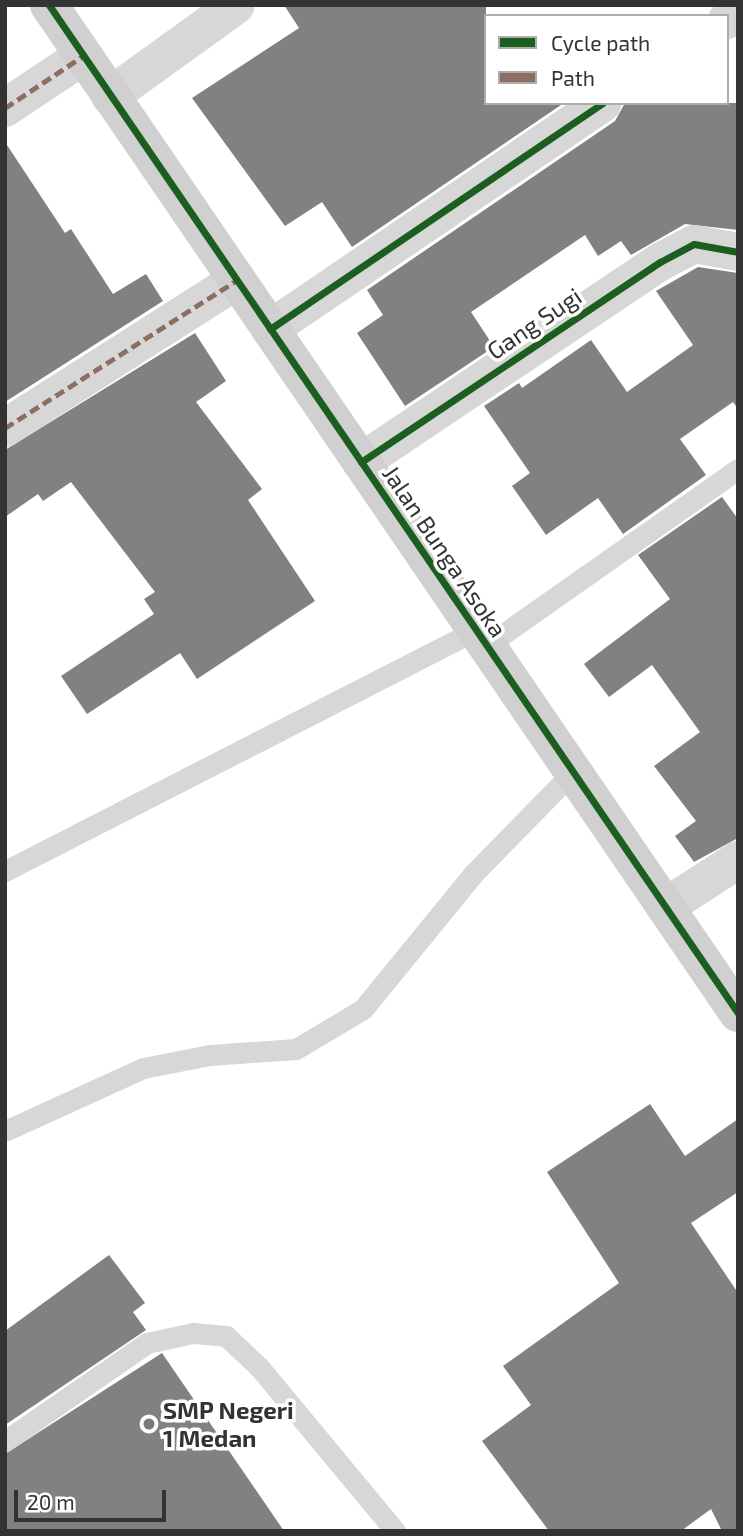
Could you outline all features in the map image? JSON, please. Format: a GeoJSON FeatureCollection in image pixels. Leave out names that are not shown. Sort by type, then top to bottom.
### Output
{"type":"FeatureCollection","features":[{"type":"Feature","properties":{"kind":"street","name":"Jalan Bunga Asoka"},"geometry":{"type":"LineString","coordinates":[[49,5],[738,1013]]}},
{"type":"Feature","properties":{"kind":"street"},"geometry":{"type":"LineString","coordinates":[[110,96],[236,5]]}},
{"type":"Feature","properties":{"kind":"street"},"geometry":{"type":"LineString","coordinates":[[5,108],[83,56]]}},
{"type":"Feature","properties":{"kind":"street"},"geometry":{"type":"LineString","coordinates":[[270,329],[600,105]]}},
{"type":"Feature","properties":{"kind":"street","name":"Gang Sugi"},"geometry":{"type":"LineString","coordinates":[[361,462],[660,262],[694,244],[738,252]]}},
{"type":"Feature","properties":{"kind":"street"},"geometry":{"type":"LineString","coordinates":[[5,428],[237,280]]}},
{"type":"Feature","properties":{"kind":"street"},"geometry":{"type":"LineString","coordinates":[[665,907],[738,860]]}},
{"type":"Feature","properties":{"kind":"lane"},"geometry":{"type":"LineString","coordinates":[[5,871],[481,638],[738,469]]}},
{"type":"Feature","properties":{"kind":"lane"},"geometry":{"type":"LineString","coordinates":[[7,1130],[143,1068],[210,1055],[296,1049],[363,1009],[474,873],[572,772]]}},
{"type":"Feature","properties":{"kind":"lane"},"geometry":{"type":"LineString","coordinates":[[5,1441],[146,1343],[193,1333],[226,1336],[259,1367],[395,1531]]}},
{"type":"Feature","properties":{"kind":"building"},"geometry":{"type":"Polygon","coordinates":[[[284,5],[486,5],[484,105],[561,105],[352,247],[322,202],[285,226],[192,98],[299,28],[284,5]]]}},
{"type":"Feature","properties":{"kind":"building"},"geometry":{"type":"Polygon","coordinates":[[[738,103],[738,230],[685,224],[631,255],[621,241],[598,256],[585,235],[471,312],[494,347],[405,406],[357,333],[383,315],[367,290],[615,121],[624,105],[738,103]]]}},
{"type":"Feature","properties":{"kind":"building"},"geometry":{"type":"Polygon","coordinates":[[[5,142],[65,233],[71,229],[113,294],[146,274],[163,301],[5,402],[5,142]]]}},
{"type":"Feature","properties":{"kind":"building"},"geometry":{"type":"Polygon","coordinates":[[[698,267],[738,273],[738,409],[733,402],[680,439],[706,475],[623,534],[598,498],[546,535],[512,486],[530,473],[484,406],[519,383],[522,388],[591,340],[627,392],[693,345],[656,291],[698,267]]]}},
{"type":"Feature","properties":{"kind":"building"},"geometry":{"type":"Polygon","coordinates":[[[195,333],[226,381],[196,402],[262,489],[248,500],[315,601],[197,679],[180,653],[87,714],[61,676],[154,614],[144,599],[155,592],[71,482],[43,501],[38,494],[5,517],[5,450],[195,333]]]}},
{"type":"Feature","properties":{"kind":"building"},"geometry":{"type":"Polygon","coordinates":[[[722,497],[738,519],[738,838],[694,862],[675,836],[696,821],[654,766],[700,732],[652,665],[609,697],[584,664],[670,599],[638,555],[722,497]]]}},
{"type":"Feature","properties":{"kind":"building"},"geometry":{"type":"Polygon","coordinates":[[[650,1104],[685,1156],[738,1119],[738,1192],[691,1223],[738,1293],[738,1531],[722,1531],[711,1509],[681,1531],[549,1531],[482,1441],[531,1405],[503,1366],[619,1283],[547,1172],[650,1104]]]}},
{"type":"Feature","properties":{"kind":"building"},"geometry":{"type":"Polygon","coordinates":[[[109,1255],[145,1303],[133,1312],[146,1330],[5,1425],[5,1331],[109,1255]]]}},
{"type":"Feature","properties":{"kind":"building","name":"SMP Negeri 1 Medan"},"geometry":{"type":"Polygon","coordinates":[[[162,1353],[284,1531],[5,1531],[5,1454],[162,1353]]]}},
{"type":"Feature","properties":{"kind":"marked path"},"geometry":{"type":"LineString","coordinates":[[5,108],[83,56]]}},
{"type":"Feature","properties":{"kind":"marked path"},"geometry":{"type":"LineString","coordinates":[[5,428],[237,280]]}},
{"type":"Feature","properties":{"kind":"cycle path"},"geometry":{"type":"LineString","coordinates":[[49,5],[738,1013]]}},
{"type":"Feature","properties":{"kind":"cycle path"},"geometry":{"type":"LineString","coordinates":[[270,329],[600,105]]}},
{"type":"Feature","properties":{"kind":"cycle path"},"geometry":{"type":"LineString","coordinates":[[361,462],[660,262],[694,244],[738,252]]}},
{"type":"Feature","properties":{"kind":"place","name":"SMP Negeri 1 Medan"},"geometry":{"type":"Point","coordinates":[149,1424]}}]}
